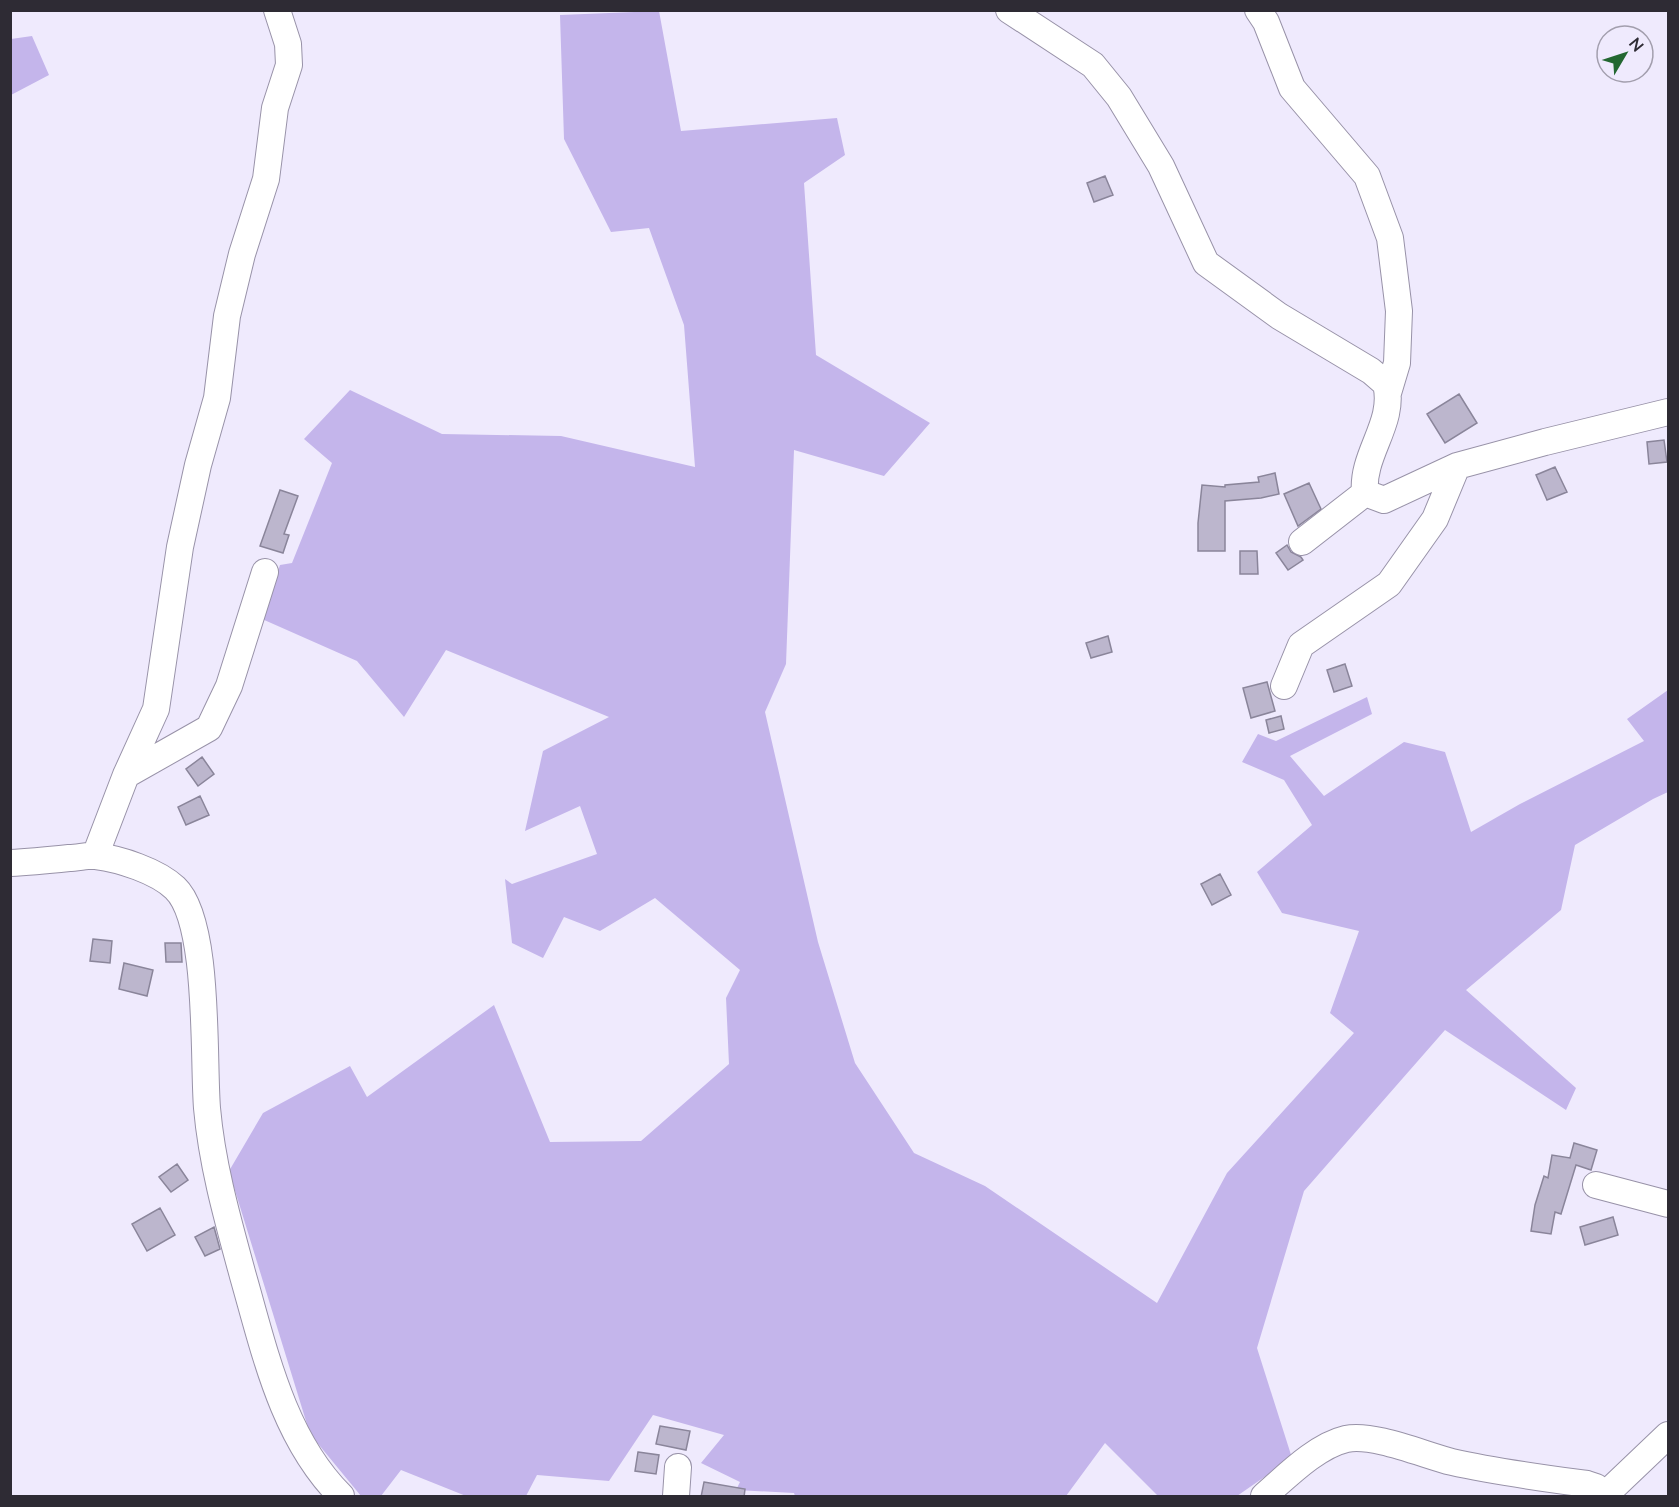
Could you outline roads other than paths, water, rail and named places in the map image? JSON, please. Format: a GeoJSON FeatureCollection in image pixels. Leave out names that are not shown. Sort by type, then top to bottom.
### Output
{"type":"FeatureCollection","features":[{"type":"Feature","properties":{"kind":"street"},"geometry":{"type":"LineString","coordinates":[[95,856],[126,775],[156,709],[180,547],[198,465],[217,398],[227,316],[242,254],[266,179],[273,117],[289,65],[288,44],[277,10]]}},
{"type":"Feature","properties":{"kind":"street"},"geometry":{"type":"LineString","coordinates":[[1009,10],[1093,65],[1119,97],[1161,166],[1206,263],[1279,316],[1371,371],[1386,384],[1389,407],[1363,479],[1365,493]]}},
{"type":"Feature","properties":{"kind":"street"},"geometry":{"type":"LineString","coordinates":[[1258,10],[1266,22],[1292,88],[1367,176],[1390,238],[1399,311],[1397,363],[1388,393]]}},
{"type":"Feature","properties":{"kind":"street"},"geometry":{"type":"LineString","coordinates":[[1365,493],[1384,500],[1457,466],[1668,412]]}},
{"type":"Feature","properties":{"kind":"street"},"geometry":{"type":"LineString","coordinates":[[1284,686],[1301,645],[1389,584],[1435,519],[1457,466]]}},
{"type":"Feature","properties":{"kind":"street"},"geometry":{"type":"LineString","coordinates":[[1302,542],[1365,493]]}},
{"type":"Feature","properties":{"kind":"street"},"geometry":{"type":"LineString","coordinates":[[126,775],[209,728],[229,686],[265,572]]}},
{"type":"Feature","properties":{"kind":"street"},"geometry":{"type":"LineString","coordinates":[[10,863],[95,856],[150,870],[177,889],[188,907],[197,934],[202,989],[207,1108],[213,1153],[234,1245],[275,1384],[296,1434],[325,1480],[341,1497]]}},
{"type":"Feature","properties":{"kind":"street"},"geometry":{"type":"LineString","coordinates":[[1596,1185],[1668,1204]]}},
{"type":"Feature","properties":{"kind":"street"},"geometry":{"type":"LineString","coordinates":[[1264,1497],[1294,1469],[1316,1454],[1346,1439],[1380,1442],[1452,1462],[1587,1484],[1605,1496],[1668,1435]]}},
{"type":"Feature","properties":{"kind":"street"},"geometry":{"type":"LineString","coordinates":[[676,1497],[678,1467]]}}]}
